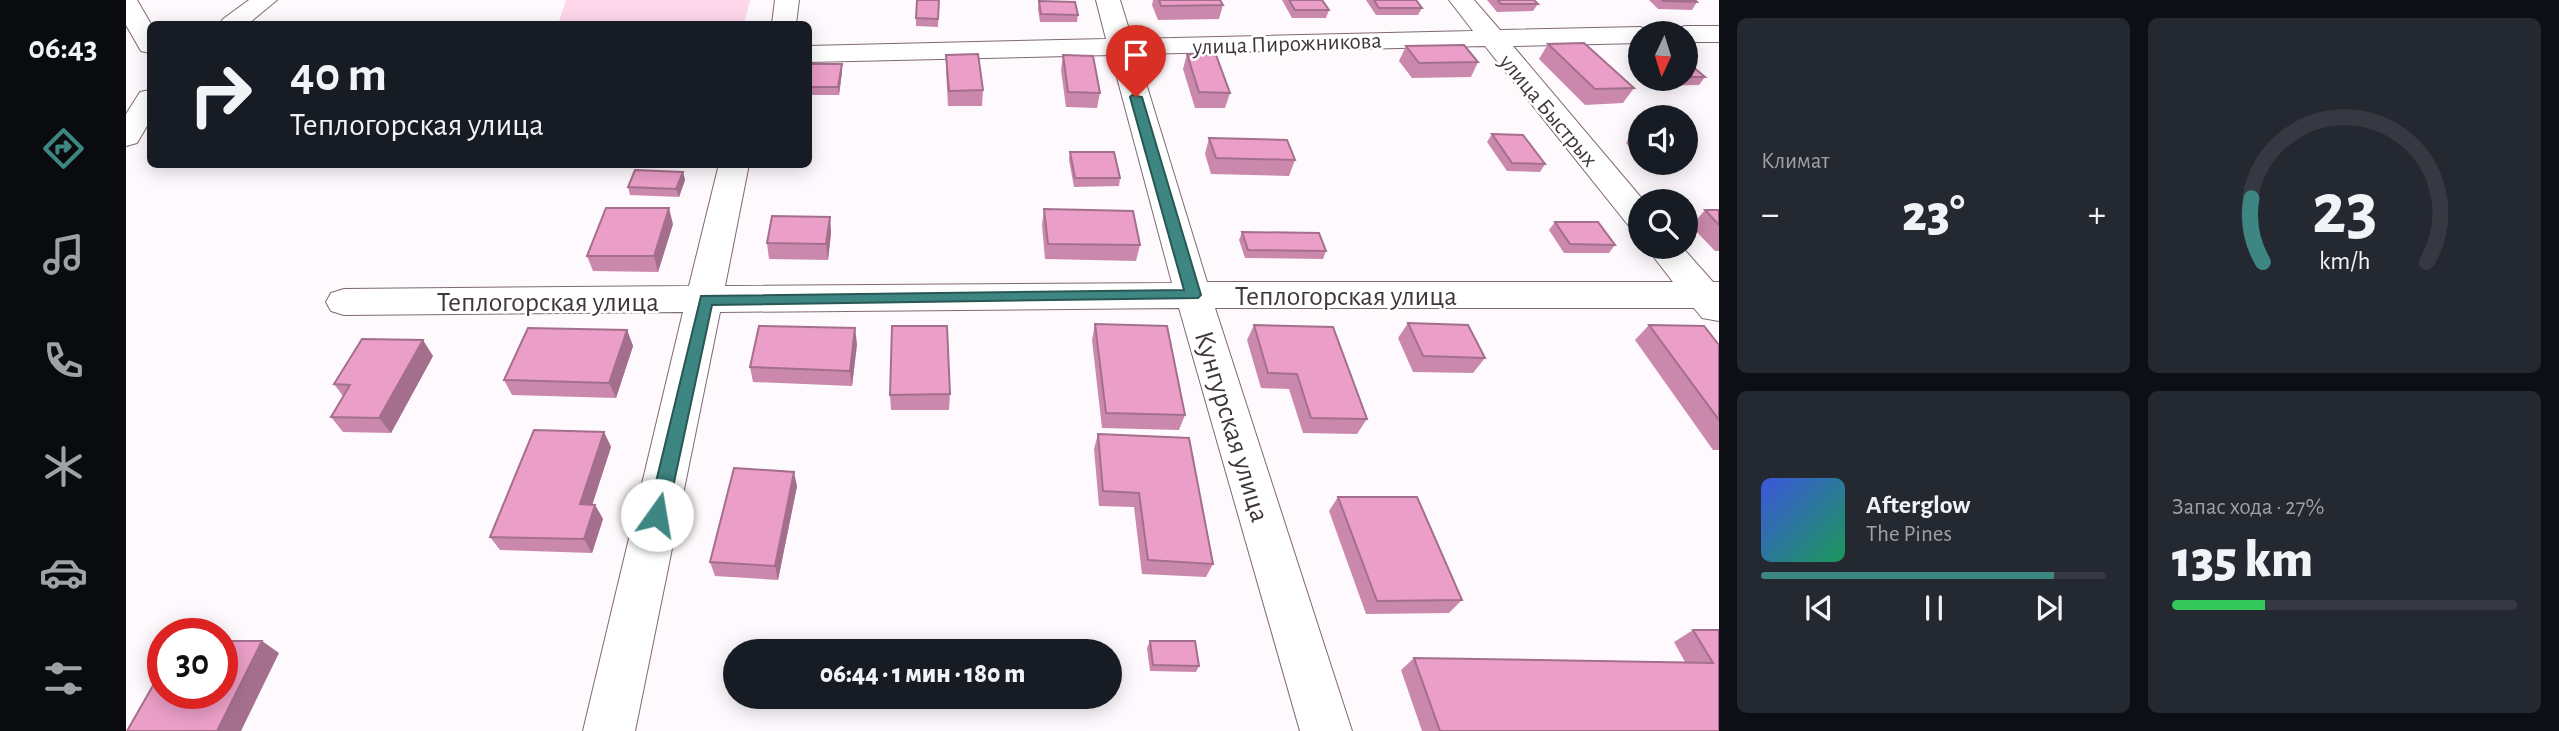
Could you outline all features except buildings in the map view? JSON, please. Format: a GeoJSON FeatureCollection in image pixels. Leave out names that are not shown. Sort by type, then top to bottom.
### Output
{"type":"FeatureCollection","features":[{"type":"Feature","properties":{"kind":"street"},"geometry":{"type":"LineString","coordinates":[[236,21],[265,0]]}},
{"type":"Feature","properties":{"kind":"street"},"geometry":{"type":"LineString","coordinates":[[784,21],[787,0]]}},
{"type":"Feature","properties":{"kind":"street","name":"Кунгурская улица"},"geometry":{"type":"LineString","coordinates":[[1108,0],[1193,295],[1326,731]]}},
{"type":"Feature","properties":{"kind":"street","name":"улица Быстрых"},"geometry":{"type":"LineString","coordinates":[[1461,0],[1628,204]]}},
{"type":"Feature","properties":{"kind":"street"},"geometry":{"type":"LineString","coordinates":[[126,2],[147,40]]}},
{"type":"Feature","properties":{"kind":"street"},"geometry":{"type":"LineString","coordinates":[[1698,34],[1719,34]]}},
{"type":"Feature","properties":{"kind":"street","name":"улица Пирожникова"},"geometry":{"type":"LineString","coordinates":[[812,54],[1628,35]]}},
{"type":"Feature","properties":{"kind":"street"},"geometry":{"type":"LineString","coordinates":[[126,136],[147,103]]}},
{"type":"Feature","properties":{"kind":"street"},"geometry":{"type":"LineString","coordinates":[[609,731],[733,168]]}},
{"type":"Feature","properties":{"kind":"street"},"geometry":{"type":"LineString","coordinates":[[1675,259],[1714,301]]}},
{"type":"Feature","properties":{"kind":"street","name":"Теплогорская улица"},"geometry":{"type":"LineString","coordinates":[[344,302],[1193,295],[1714,301]]}},
{"type":"Feature","properties":{"kind":"shaded area"},"geometry":{"type":"Polygon","coordinates":[[[566,0],[750,0],[745,21],[559,21],[566,0]]]}},
{"type":"Feature","properties":{"kind":"route"},"geometry":{"type":"LineString","coordinates":[[657,515],[706,300],[1193,295],[1136,97]]}}]}
